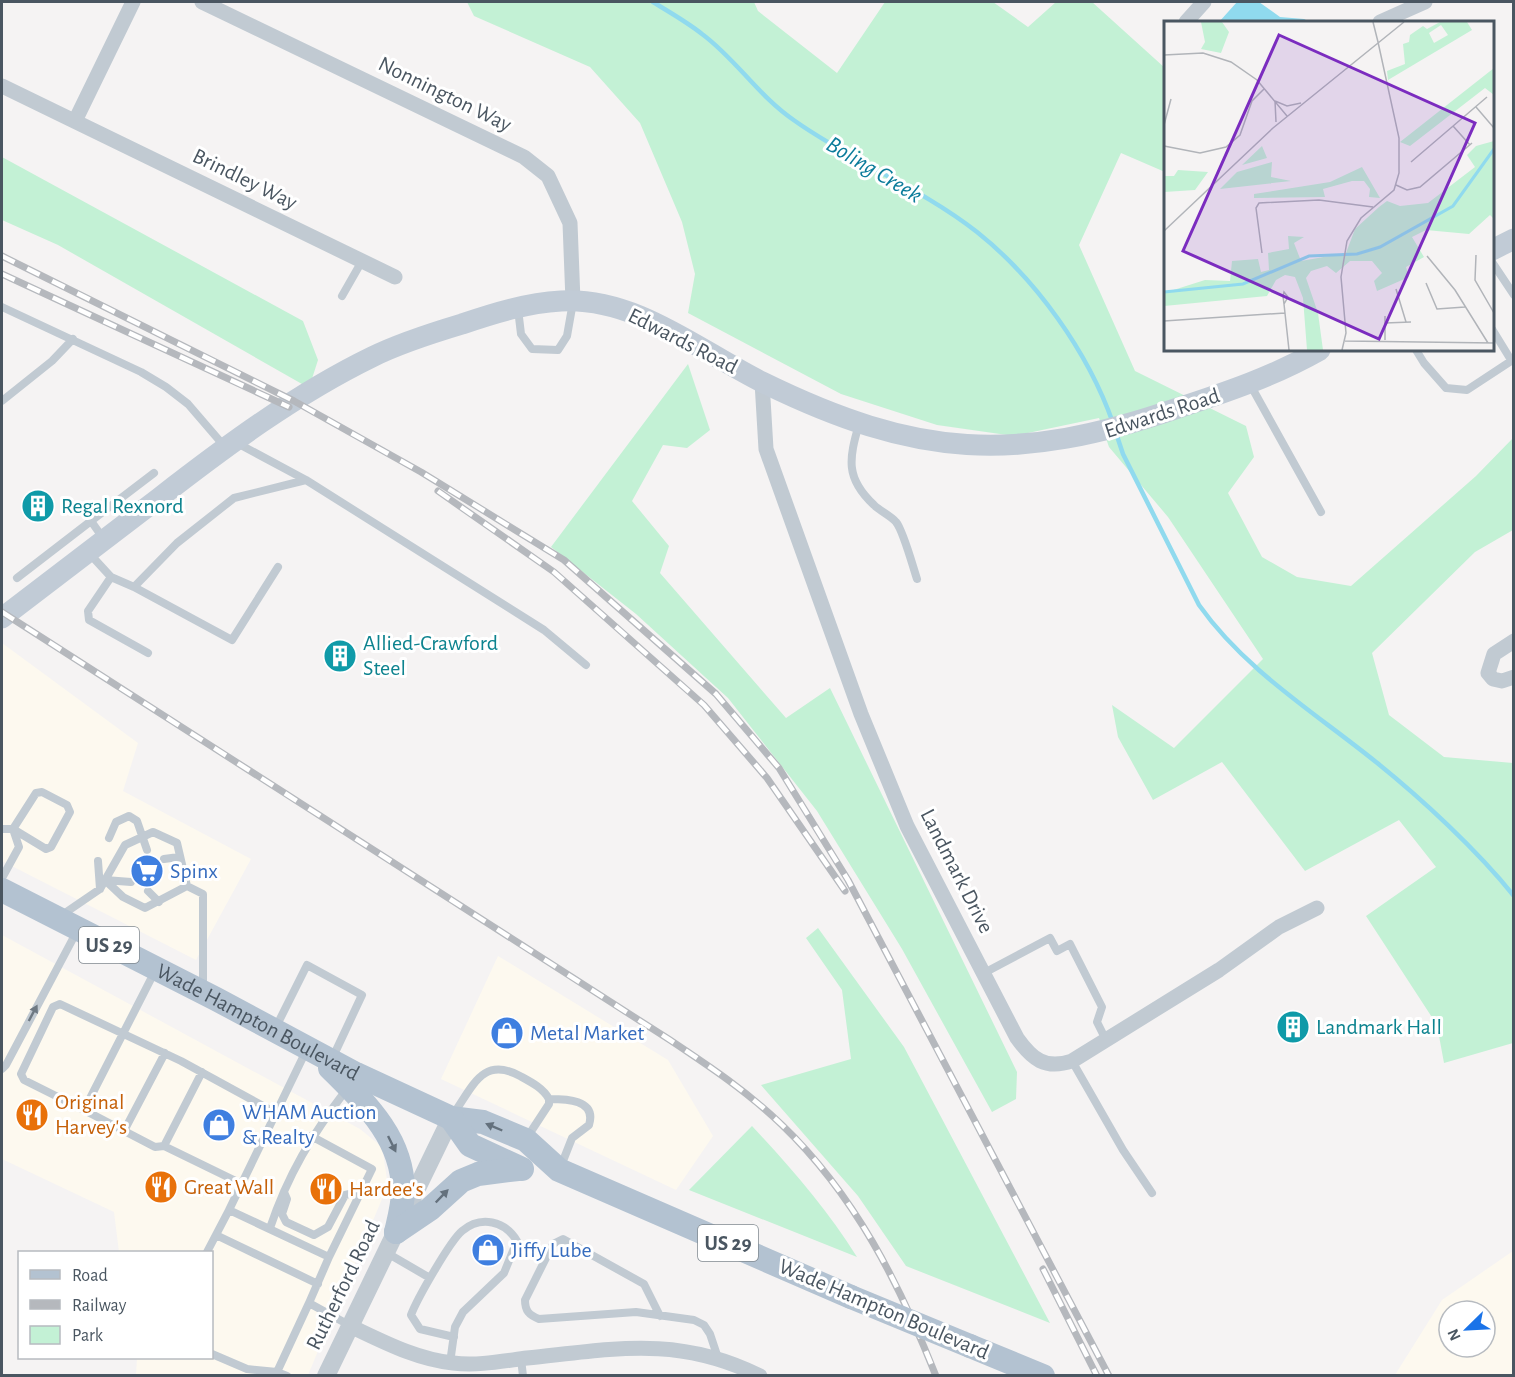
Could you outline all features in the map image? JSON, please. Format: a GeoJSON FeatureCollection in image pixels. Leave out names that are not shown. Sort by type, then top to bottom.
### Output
{"type":"FeatureCollection","features":[{"type":"Feature","properties":{"kind":"main road"},"geometry":{"type":"LineString","coordinates":[[1494,249],[1514,239]]}},
{"type":"Feature","properties":{"kind":"main road","name":"Edwards Road"},"geometry":{"type":"LineString","coordinates":[[2,618],[96,545],[294,400],[373,356],[441,330],[517,308],[573,301],[606,304],[634,313],[762,382],[859,422],[913,438],[973,447],[1026,446],[1118,429],[1250,384],[1318,351]]}},
{"type":"Feature","properties":{"kind":"main road","name":"Wade Hampton Boulevard"},"geometry":{"type":"LineString","coordinates":[[2,890],[318,1054],[352,1080],[451,1118],[483,1122],[526,1140],[559,1170],[851,1297],[1043,1376]]}},
{"type":"Feature","properties":{"kind":"main road"},"geometry":{"type":"LineString","coordinates":[[352,1080],[383,1127],[400,1163],[403,1192],[392,1243]]}},
{"type":"Feature","properties":{"kind":"main road","name":"Wade Hampton Boulevard"},"geometry":{"type":"LineString","coordinates":[[451,1118],[470,1145],[518,1169],[559,1170]]}},
{"type":"Feature","properties":{"kind":"main road"},"geometry":{"type":"LineString","coordinates":[[392,1243],[461,1180],[478,1174],[518,1169]]}},
{"type":"Feature","properties":{"kind":"street"},"geometry":{"type":"LineString","coordinates":[[75,121],[133,2]]}},
{"type":"Feature","properties":{"kind":"street","name":"Nonnington Way"},"geometry":{"type":"LineString","coordinates":[[202,2],[524,157],[548,176],[560,195],[570,223],[573,301]]}},
{"type":"Feature","properties":{"kind":"street"},"geometry":{"type":"LineString","coordinates":[[1187,21],[1204,2]]}},
{"type":"Feature","properties":{"kind":"street"},"geometry":{"type":"LineString","coordinates":[[1382,21],[1404,6],[1425,2]]}},
{"type":"Feature","properties":{"kind":"street","name":"Brindley Way"},"geometry":{"type":"LineString","coordinates":[[2,86],[395,277]]}},
{"type":"Feature","properties":{"kind":"street","name":"Landmark Drive"},"geometry":{"type":"LineString","coordinates":[[762,382],[763,432],[766,449],[861,714],[907,826],[1017,1038],[1029,1055],[1045,1064],[1055,1065],[1072,1061],[1107,1042],[1219,970],[1279,927],[1317,908]]}},
{"type":"Feature","properties":{"kind":"street"},"geometry":{"type":"LineString","coordinates":[[1514,641],[1494,654],[1488,673],[1492,679],[1502,681],[1514,677]]}},
{"type":"Feature","properties":{"kind":"street","name":"Rutherford Road"},"geometry":{"type":"LineString","coordinates":[[326,1376],[451,1118]]}},
{"type":"Feature","properties":{"kind":"street"},"geometry":{"type":"LineString","coordinates":[[351,1326],[410,1354],[450,1363],[483,1363],[628,1347],[655,1347],[683,1349],[718,1358],[760,1376]]}},
{"type":"Feature","properties":{"kind":"lane"},"geometry":{"type":"LineString","coordinates":[[342,296],[362,261]]}},
{"type":"Feature","properties":{"kind":"lane"},"geometry":{"type":"LineString","coordinates":[[1494,265],[1514,295]]}},
{"type":"Feature","properties":{"kind":"lane"},"geometry":{"type":"LineString","coordinates":[[517,308],[522,334],[532,349],[558,350],[567,336],[573,301]]}},
{"type":"Feature","properties":{"kind":"lane"},"geometry":{"type":"LineString","coordinates":[[2,307],[73,339],[166,387],[188,404],[231,445],[306,480],[544,630],[586,665]]}},
{"type":"Feature","properties":{"kind":"lane"},"geometry":{"type":"LineString","coordinates":[[1417,351],[1446,388],[1467,390],[1512,360],[1494,332]]}},
{"type":"Feature","properties":{"kind":"lane"},"geometry":{"type":"LineString","coordinates":[[2,401],[52,362],[73,339]]}},
{"type":"Feature","properties":{"kind":"lane"},"geometry":{"type":"LineString","coordinates":[[1250,384],[1321,512]]}},
{"type":"Feature","properties":{"kind":"lane"},"geometry":{"type":"LineString","coordinates":[[859,422],[852,447],[851,473],[856,486],[873,504],[896,521],[917,579]]}},
{"type":"Feature","properties":{"kind":"lane"},"geometry":{"type":"LineString","coordinates":[[16,578],[154,473]]}},
{"type":"Feature","properties":{"kind":"lane"},"geometry":{"type":"LineString","coordinates":[[134,587],[177,543],[234,498],[306,480]]}},
{"type":"Feature","properties":{"kind":"lane"},"geometry":{"type":"LineString","coordinates":[[91,521],[96,545],[111,578],[134,587],[232,640],[278,567]]}},
{"type":"Feature","properties":{"kind":"lane"},"geometry":{"type":"LineString","coordinates":[[111,578],[88,611],[88,620],[148,653]]}},
{"type":"Feature","properties":{"kind":"lane"},"geometry":{"type":"LineString","coordinates":[[2,829],[13,830],[46,849],[51,847],[70,812],[67,804],[42,792],[36,793],[13,830]]}},
{"type":"Feature","properties":{"kind":"lane"},"geometry":{"type":"LineString","coordinates":[[109,838],[116,822],[129,816],[137,821],[147,850]]}},
{"type":"Feature","properties":{"kind":"lane"},"geometry":{"type":"LineString","coordinates":[[2,878],[19,847],[13,830]]}},
{"type":"Feature","properties":{"kind":"lane"},"geometry":{"type":"LineString","coordinates":[[4,1067],[67,924],[100,890],[125,845],[153,832],[177,843],[187,886],[204,894],[203,993]]}},
{"type":"Feature","properties":{"kind":"lane"},"geometry":{"type":"LineString","coordinates":[[164,859],[179,857]]}},
{"type":"Feature","properties":{"kind":"lane"},"geometry":{"type":"LineString","coordinates":[[98,861],[100,890]]}},
{"type":"Feature","properties":{"kind":"lane"},"geometry":{"type":"LineString","coordinates":[[105,880],[131,882]]}},
{"type":"Feature","properties":{"kind":"lane"},"geometry":{"type":"LineString","coordinates":[[105,880],[123,897],[145,908],[187,886]]}},
{"type":"Feature","properties":{"kind":"lane"},"geometry":{"type":"LineString","coordinates":[[148,891],[159,902]]}},
{"type":"Feature","properties":{"kind":"lane"},"geometry":{"type":"LineString","coordinates":[[984,973],[1050,938],[1057,951],[1070,944],[1102,1007],[1097,1022],[1107,1042]]}},
{"type":"Feature","properties":{"kind":"lane"},"geometry":{"type":"LineString","coordinates":[[208,1251],[230,1210],[276,1113],[363,995],[307,965],[274,1031]]}},
{"type":"Feature","properties":{"kind":"lane"},"geometry":{"type":"LineString","coordinates":[[84,1110],[156,969]]}},
{"type":"Feature","properties":{"kind":"lane"},"geometry":{"type":"LineString","coordinates":[[242,1184],[164,1146],[155,1148],[24,1080],[21,1074],[53,1007],[60,1004],[124,1033],[202,1072],[276,1113]]}},
{"type":"Feature","properties":{"kind":"lane"},"geometry":{"type":"LineString","coordinates":[[124,1131],[165,1053]]}},
{"type":"Feature","properties":{"kind":"lane"},"geometry":{"type":"LineString","coordinates":[[1072,1061],[1123,1150],[1152,1193]]}},
{"type":"Feature","properties":{"kind":"lane"},"geometry":{"type":"LineString","coordinates":[[451,1118],[480,1077],[497,1067],[506,1068],[531,1082],[549,1099],[575,1100],[585,1106],[590,1116],[589,1125],[572,1137],[559,1170]]}},
{"type":"Feature","properties":{"kind":"lane"},"geometry":{"type":"LineString","coordinates":[[164,1146],[202,1072]]}},
{"type":"Feature","properties":{"kind":"lane"},"geometry":{"type":"LineString","coordinates":[[270,1228],[284,1192],[311,1136],[352,1080]]}},
{"type":"Feature","properties":{"kind":"lane"},"geometry":{"type":"LineString","coordinates":[[526,1140],[549,1104],[549,1099]]}},
{"type":"Feature","properties":{"kind":"lane"},"geometry":{"type":"LineString","coordinates":[[277,1372],[372,1169],[311,1136]]}},
{"type":"Feature","properties":{"kind":"lane"},"geometry":{"type":"LineString","coordinates":[[284,1192],[287,1199],[282,1214],[285,1222],[314,1235],[327,1227],[345,1195],[363,1191]]}},
{"type":"Feature","properties":{"kind":"lane"},"geometry":{"type":"LineString","coordinates":[[230,1210],[329,1257]]}},
{"type":"Feature","properties":{"kind":"lane"},"geometry":{"type":"LineString","coordinates":[[450,1363],[454,1337],[455,1327],[463,1312],[504,1273],[517,1241],[511,1230],[489,1221],[477,1222],[461,1232],[430,1278],[411,1315],[420,1329],[454,1337]]}},
{"type":"Feature","properties":{"kind":"lane"},"geometry":{"type":"LineString","coordinates":[[216,1235],[318,1284]]}},
{"type":"Feature","properties":{"kind":"lane"},"geometry":{"type":"LineString","coordinates":[[660,1316],[645,1284],[563,1239],[553,1244],[525,1300],[525,1308],[530,1315],[539,1318],[636,1312],[660,1316],[694,1320],[704,1325],[710,1334],[718,1358]]}},
{"type":"Feature","properties":{"kind":"lane"},"geometry":{"type":"LineString","coordinates":[[392,1243],[430,1278]]}},
{"type":"Feature","properties":{"kind":"lane"},"geometry":{"type":"LineString","coordinates":[[309,1303],[351,1326]]}},
{"type":"Feature","properties":{"kind":"lane"},"geometry":{"type":"LineString","coordinates":[[213,1354],[246,1369],[277,1372],[287,1376]]}},
{"type":"Feature","properties":{"kind":"lane"},"geometry":{"type":"LineString","coordinates":[[521,1359],[523,1376]]}},
{"type":"Feature","properties":{"kind":"shaded area"},"geometry":{"type":"Polygon","coordinates":[[[2,643],[138,743],[123,791],[251,859],[196,960],[2,861],[2,643]]]}},
{"type":"Feature","properties":{"kind":"shaded area"},"geometry":{"type":"Polygon","coordinates":[[[2,935],[360,1129],[382,1147],[387,1179],[382,1199],[308,1375],[136,1375],[137,1359],[213,1359],[213,1251],[119,1251],[114,1212],[2,1159],[2,935]]]}},
{"type":"Feature","properties":{"kind":"shaded area"},"geometry":{"type":"Polygon","coordinates":[[[498,956],[668,1060],[713,1136],[676,1190],[441,1079],[498,956]]]}},
{"type":"Feature","properties":{"kind":"shaded area"},"geometry":{"type":"Polygon","coordinates":[[[1513,1251],[1513,1375],[1395,1375],[1437,1308],[1437,1359],[1497,1359],[1497,1299],[1443,1299],[1513,1251]]]}},
{"type":"Feature","properties":{"kind":"green space"},"geometry":{"type":"Polygon","coordinates":[[[467,2],[754,2],[758,11],[837,73],[885,2],[993,2],[1028,27],[1056,2],[1092,2],[1164,67],[1164,172],[1121,153],[1079,245],[1135,371],[1246,426],[1254,457],[1228,493],[1262,557],[1297,577],[1351,586],[1476,476],[1513,438],[1513,530],[1475,552],[1372,653],[1389,715],[1444,757],[1513,763],[1513,1043],[1444,1063],[1437,1025],[1366,916],[1436,867],[1399,820],[1305,871],[1222,762],[1153,800],[1118,737],[1112,705],[1174,748],[1263,659],[1168,517],[1109,447],[1099,418],[1014,436],[937,425],[841,394],[688,313],[695,274],[682,222],[640,123],[590,67],[474,16],[467,2]]]}},
{"type":"Feature","properties":{"kind":"green space"},"geometry":{"type":"Polygon","coordinates":[[[2,157],[303,321],[318,360],[309,388],[58,245],[2,220],[2,157]]]}},
{"type":"Feature","properties":{"kind":"green space"},"geometry":{"type":"Polygon","coordinates":[[[688,364],[710,430],[687,448],[663,445],[632,501],[669,546],[660,573],[786,718],[830,688],[1017,1072],[1016,1099],[992,1112],[902,949],[817,811],[728,698],[636,614],[551,547],[688,364]]]}},
{"type":"Feature","properties":{"kind":"green space"},"geometry":{"type":"Polygon","coordinates":[[[818,928],[904,1047],[1050,1323],[906,1266],[858,1196],[761,1085],[851,1059],[842,990],[806,938],[818,928]]]}},
{"type":"Feature","properties":{"kind":"green space"},"geometry":{"type":"Polygon","coordinates":[[[752,1126],[808,1189],[857,1257],[689,1190],[752,1126]]]}},
{"type":"Feature","properties":{"kind":"water"},"geometry":{"type":"Polygon","coordinates":[[[1237,2],[1259,2],[1280,17],[1308,21],[1220,21],[1237,2]]]}},
{"type":"Feature","properties":{"kind":"waterway","name":"Boling Creek"},"geometry":{"type":"LineString","coordinates":[[653,2],[690,25],[714,44],[770,101],[795,121],[955,216],[999,251],[1020,272],[1058,318],[1090,370],[1113,423]]}},
{"type":"Feature","properties":{"kind":"waterway"},"geometry":{"type":"LineString","coordinates":[[1116,433],[1123,454],[1199,605],[1217,628],[1259,670],[1412,792],[1466,843],[1514,896]]}},
{"type":"Feature","properties":{"kind":"railway"},"geometry":{"type":"LineString","coordinates":[[2,256],[294,401],[421,472],[564,560],[716,694],[779,768],[848,880],[1109,1376]]}},
{"type":"Feature","properties":{"kind":"railway"},"geometry":{"type":"LineString","coordinates":[[2,274],[289,407]]}},
{"type":"Feature","properties":{"kind":"railway"},"geometry":{"type":"LineString","coordinates":[[438,491],[554,572],[704,705],[767,778],[845,891]]}},
{"type":"Feature","properties":{"kind":"railway"},"geometry":{"type":"LineString","coordinates":[[2,612],[670,1040],[756,1101],[808,1152],[853,1211],[873,1242],[907,1307],[936,1376]]}},
{"type":"Feature","properties":{"kind":"railway"},"geometry":{"type":"LineString","coordinates":[[1043,1269],[1097,1376]]}},
{"type":"Feature","properties":{"kind":"place","name":"Regal Rexnord"},"geometry":{"type":"Point","coordinates":[38,506]}},
{"type":"Feature","properties":{"kind":"place","name":"Allied-Crawford Steel"},"geometry":{"type":"Point","coordinates":[340,656]}},
{"type":"Feature","properties":{"kind":"place","name":"Spinx"},"geometry":{"type":"Point","coordinates":[147,871]}},
{"type":"Feature","properties":{"kind":"place","name":"Landmark Hall"},"geometry":{"type":"Point","coordinates":[1293,1027]}},
{"type":"Feature","properties":{"kind":"place","name":"Metal Market"},"geometry":{"type":"Point","coordinates":[507,1033]}},
{"type":"Feature","properties":{"kind":"place","name":"Original Harvey's"},"geometry":{"type":"Point","coordinates":[32,1115]}},
{"type":"Feature","properties":{"kind":"place","name":"WHAM Auction & Realty"},"geometry":{"type":"Point","coordinates":[219,1125]}},
{"type":"Feature","properties":{"kind":"place","name":"Great Wall"},"geometry":{"type":"Point","coordinates":[161,1187]}},
{"type":"Feature","properties":{"kind":"place","name":"Hardee's"},"geometry":{"type":"Point","coordinates":[326,1189]}},
{"type":"Feature","properties":{"kind":"place","name":"Jiffy Lube"},"geometry":{"type":"Point","coordinates":[488,1250]}}]}
